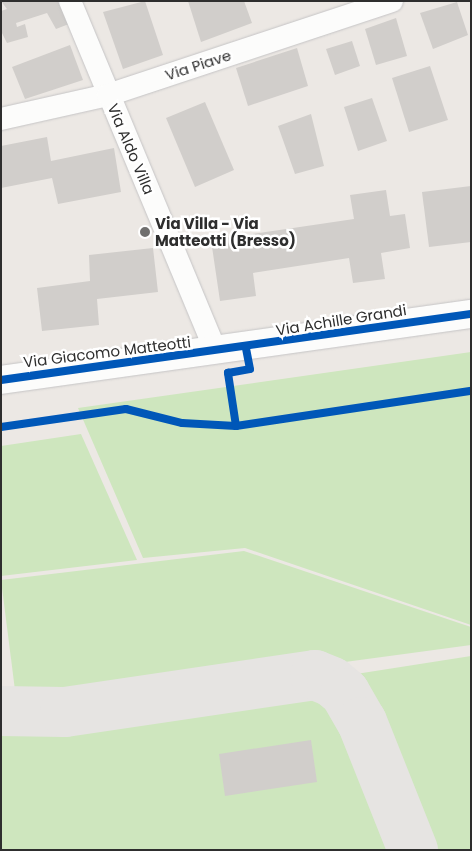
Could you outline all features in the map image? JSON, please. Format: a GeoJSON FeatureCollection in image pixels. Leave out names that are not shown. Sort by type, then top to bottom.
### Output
{"type":"FeatureCollection","features":[{"type":"Feature","properties":{"kind":"street","name":"Via Aldo Villa"},"geometry":{"type":"LineString","coordinates":[[70,1],[216,352]]}},
{"type":"Feature","properties":{"kind":"street","name":"Via Piave"},"geometry":{"type":"LineString","coordinates":[[1,119],[108,95],[392,1]]}},
{"type":"Feature","properties":{"kind":"street","name":"Via Achille Grandi"},"geometry":{"type":"LineString","coordinates":[[216,352],[471,314]]}},
{"type":"Feature","properties":{"kind":"street","name":"Via Giacomo Matteotti"},"geometry":{"type":"LineString","coordinates":[[1,380],[216,352]]}},
{"type":"Feature","properties":{"kind":"green space"},"geometry":{"type":"Polygon","coordinates":[[[471,352],[471,625],[245,548],[143,558],[78,408],[471,352]]]}},
{"type":"Feature","properties":{"kind":"green space"},"geometry":{"type":"Polygon","coordinates":[[[81,434],[137,560],[1,576],[1,446],[81,434]]]}},
{"type":"Feature","properties":{"kind":"green space"},"geometry":{"type":"Polygon","coordinates":[[[244,551],[471,627],[471,645],[17,706],[1,580],[244,551]]]}},
{"type":"Feature","properties":{"kind":"green space"},"geometry":{"type":"Polygon","coordinates":[[[471,656],[471,850],[423,850],[356,674],[471,656]]]}},
{"type":"Feature","properties":{"kind":"green space"},"geometry":{"type":"Polygon","coordinates":[[[315,685],[333,696],[374,772],[404,850],[1,850],[1,731],[315,685]]]}},
{"type":"Feature","properties":{"kind":"building"},"geometry":{"type":"Polygon","coordinates":[[[1,1],[66,1],[74,22],[56,29],[47,13],[16,23],[17,27],[25,24],[28,37],[7,43],[1,31],[1,11],[7,9],[1,1]]]}},
{"type":"Feature","properties":{"kind":"building"},"geometry":{"type":"Polygon","coordinates":[[[145,1],[163,55],[123,69],[103,12],[145,1]]]}},
{"type":"Feature","properties":{"kind":"building"},"geometry":{"type":"Polygon","coordinates":[[[188,1],[244,1],[252,23],[201,42],[188,1]]]}},
{"type":"Feature","properties":{"kind":"building"},"geometry":{"type":"Polygon","coordinates":[[[457,2],[468,35],[433,49],[420,13],[457,2]]]}},
{"type":"Feature","properties":{"kind":"building"},"geometry":{"type":"Polygon","coordinates":[[[396,18],[407,56],[376,65],[365,29],[396,18]]]}},
{"type":"Feature","properties":{"kind":"building"},"geometry":{"type":"Polygon","coordinates":[[[352,41],[360,66],[335,75],[326,49],[352,41]]]}},
{"type":"Feature","properties":{"kind":"building"},"geometry":{"type":"Polygon","coordinates":[[[70,45],[83,80],[25,99],[12,67],[70,45]]]}},
{"type":"Feature","properties":{"kind":"building"},"geometry":{"type":"Polygon","coordinates":[[[297,48],[308,86],[248,106],[236,68],[297,48]]]}},
{"type":"Feature","properties":{"kind":"building"},"geometry":{"type":"Polygon","coordinates":[[[430,66],[448,120],[409,132],[392,78],[430,66]]]}},
{"type":"Feature","properties":{"kind":"building"},"geometry":{"type":"Polygon","coordinates":[[[372,98],[387,141],[358,151],[344,107],[372,98]]]}},
{"type":"Feature","properties":{"kind":"building"},"geometry":{"type":"Polygon","coordinates":[[[205,102],[234,170],[195,187],[166,118],[205,102]]]}},
{"type":"Feature","properties":{"kind":"building"},"geometry":{"type":"Polygon","coordinates":[[[311,114],[324,166],[295,174],[278,126],[311,114]]]}},
{"type":"Feature","properties":{"kind":"building"},"geometry":{"type":"Polygon","coordinates":[[[47,137],[51,161],[114,148],[121,192],[58,204],[52,178],[1,188],[1,146],[47,137]]]}},
{"type":"Feature","properties":{"kind":"building"},"geometry":{"type":"Polygon","coordinates":[[[471,186],[471,242],[429,247],[422,192],[471,186]]]}},
{"type":"Feature","properties":{"kind":"building"},"geometry":{"type":"Polygon","coordinates":[[[386,190],[390,216],[405,214],[410,248],[381,253],[385,279],[353,283],[349,258],[253,273],[256,296],[220,301],[211,240],[354,219],[350,195],[386,190]]]}},
{"type":"Feature","properties":{"kind":"building"},"geometry":{"type":"Polygon","coordinates":[[[153,248],[158,292],[97,299],[99,325],[42,331],[37,288],[90,281],[89,255],[153,248]]]}},
{"type":"Feature","properties":{"kind":"building"},"geometry":{"type":"Polygon","coordinates":[[[311,740],[317,782],[225,796],[219,754],[311,740]]]}},
{"type":"Feature","properties":{"kind":"taxiway"},"geometry":{"type":"LineString","coordinates":[[1,711],[65,712],[315,675],[332,682],[345,693],[362,722],[413,850]]}},
{"type":"Feature","properties":{"kind":"cycle path"},"geometry":{"type":"LineString","coordinates":[[1,380],[471,314]]}},
{"type":"Feature","properties":{"kind":"cycle path"},"geometry":{"type":"LineString","coordinates":[[236,426],[228,373],[250,369],[246,348]]}},
{"type":"Feature","properties":{"kind":"cycle path"},"geometry":{"type":"LineString","coordinates":[[1,427],[126,409],[182,423],[236,426],[471,391]]}},
{"type":"Feature","properties":{"kind":"place","name":"Via Villa - Via Matteotti (Bresso)"},"geometry":{"type":"Point","coordinates":[145,232]}}]}
